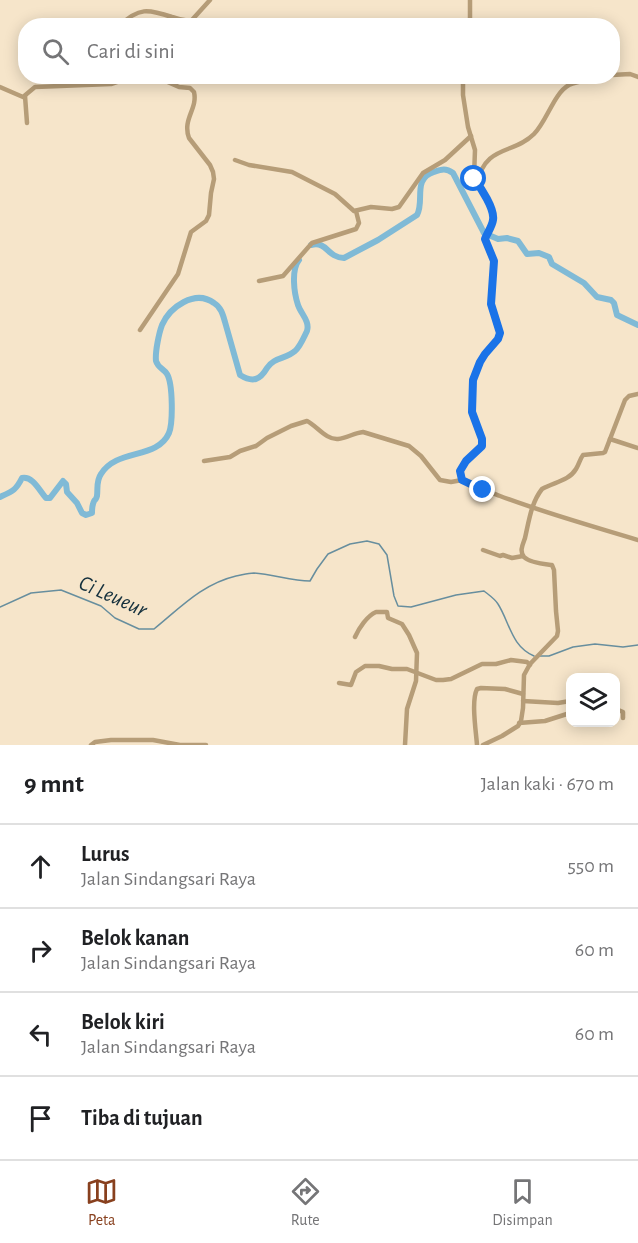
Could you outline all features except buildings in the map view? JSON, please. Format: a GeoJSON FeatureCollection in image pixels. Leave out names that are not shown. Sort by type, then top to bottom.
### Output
{"type":"FeatureCollection","features":[{"type":"Feature","properties":{"kind":"street"},"geometry":{"type":"LineString","coordinates":[[194,18],[210,0]]}},
{"type":"Feature","properties":{"kind":"street"},"geometry":{"type":"LineString","coordinates":[[470,0],[470,18]]}},
{"type":"Feature","properties":{"kind":"street"},"geometry":{"type":"LineString","coordinates":[[130,18],[145,10],[175,18]]}},
{"type":"Feature","properties":{"kind":"street"},"geometry":{"type":"LineString","coordinates":[[620,75],[638,77]]}},
{"type":"Feature","properties":{"kind":"street"},"geometry":{"type":"LineString","coordinates":[[0,87],[22,97],[35,87],[111,84]]}},
{"type":"Feature","properties":{"kind":"street"},"geometry":{"type":"LineString","coordinates":[[140,330],[178,274],[191,232],[207,219],[214,179],[210,165],[187,134],[186,126],[195,101],[194,92],[190,88],[171,84]]}},
{"type":"Feature","properties":{"kind":"street"},"geometry":{"type":"LineString","coordinates":[[462,480],[460,471],[462,466],[480,449],[482,442],[472,412],[473,380],[480,362],[500,333],[491,304],[494,261],[486,242],[493,213],[474,177],[475,150],[468,127],[463,84]]}},
{"type":"Feature","properties":{"kind":"street"},"geometry":{"type":"LineString","coordinates":[[477,183],[481,171],[494,155],[533,135],[543,123],[553,103],[568,86],[575,84]]}},
{"type":"Feature","properties":{"kind":"street"},"geometry":{"type":"LineString","coordinates":[[26,96],[27,123]]}},
{"type":"Feature","properties":{"kind":"street"},"geometry":{"type":"LineString","coordinates":[[235,159],[249,165],[292,172],[335,194],[356,212],[371,207],[392,209],[399,207],[423,173],[445,160],[471,136]]}},
{"type":"Feature","properties":{"kind":"street"},"geometry":{"type":"LineString","coordinates":[[259,281],[282,276],[312,243],[356,229],[359,223],[356,212]]}},
{"type":"Feature","properties":{"kind":"street"},"geometry":{"type":"LineString","coordinates":[[523,556],[522,545],[532,508],[542,489],[561,481],[572,473],[583,455],[604,453],[625,399],[638,394]]}},
{"type":"Feature","properties":{"kind":"street"},"geometry":{"type":"LineString","coordinates":[[204,461],[230,457],[256,446],[291,426],[305,422],[311,423],[331,438],[340,439],[363,432],[369,433],[409,446],[421,456],[440,480],[451,482],[462,480],[532,508],[638,540]]}},
{"type":"Feature","properties":{"kind":"street"},"geometry":{"type":"LineString","coordinates":[[346,429],[354,434]]}},
{"type":"Feature","properties":{"kind":"street"},"geometry":{"type":"LineString","coordinates":[[610,440],[638,448]]}},
{"type":"Feature","properties":{"kind":"street"},"geometry":{"type":"LineString","coordinates":[[483,550],[510,558],[523,556],[537,563],[552,565],[558,631],[557,636],[530,664],[524,675],[519,723],[512,730],[483,745]]}},
{"type":"Feature","properties":{"kind":"street"},"geometry":{"type":"LineString","coordinates":[[355,636],[360,627],[378,612],[387,612],[388,618],[402,624],[409,635],[417,653],[415,686],[407,709],[405,745]]}},
{"type":"Feature","properties":{"kind":"street"},"geometry":{"type":"LineString","coordinates":[[339,683],[351,685],[356,672],[364,666],[407,669],[436,680],[443,680],[482,664],[496,664],[512,660],[530,664]]}},
{"type":"Feature","properties":{"kind":"street"},"geometry":{"type":"LineString","coordinates":[[477,745],[474,695],[477,689],[481,687],[505,689],[523,694]]}},
{"type":"Feature","properties":{"kind":"street"},"geometry":{"type":"LineString","coordinates":[[523,701],[566,702]]}},
{"type":"Feature","properties":{"kind":"street"},"geometry":{"type":"LineString","coordinates":[[519,723],[545,721],[566,714]]}},
{"type":"Feature","properties":{"kind":"street"},"geometry":{"type":"LineString","coordinates":[[91,745],[95,742],[111,740],[153,740],[180,745],[206,745]]}},
{"type":"Feature","properties":{"kind":"waterway"},"geometry":{"type":"LineString","coordinates":[[311,245],[321,245],[334,255],[344,258],[378,240],[417,215],[423,180],[427,175],[446,170],[453,173],[484,233],[498,239],[507,238],[518,241],[527,254],[539,253],[549,257],[552,264],[584,283],[597,297],[611,300],[617,315],[638,325]]}},
{"type":"Feature","properties":{"kind":"waterway"},"geometry":{"type":"LineString","coordinates":[[0,497],[14,490],[22,478],[26,478],[33,481],[46,498],[50,498],[63,481],[67,492],[82,513],[86,515],[92,513],[97,496],[98,479],[108,466],[117,460],[156,447],[169,433],[172,413],[169,379],[156,361],[161,328],[166,318],[177,306],[191,299],[207,299],[216,305],[223,317],[240,375],[256,379],[270,364],[295,351],[307,331],[308,327],[298,305],[294,288],[294,275],[299,260]]}},
{"type":"Feature","properties":{"kind":"waterway","name":"Ci Leueur"},"geometry":{"type":"LineString","coordinates":[[0,607],[31,593],[61,590],[101,606],[115,618],[139,629],[154,629],[192,598],[224,580],[254,573],[310,581],[328,554],[350,544],[367,541],[379,544],[387,555],[394,596],[398,606],[411,607],[456,595],[484,591],[498,604],[520,646],[534,656]]}},
{"type":"Feature","properties":{"kind":"waterway","name":"Ci Leueur"},"geometry":{"type":"LineString","coordinates":[[539,656],[549,656],[573,647],[595,644],[623,647],[638,645]]}},
{"type":"Feature","properties":{"kind":"route"},"geometry":{"type":"LineString","coordinates":[[474,179],[493,213],[485,239],[494,261],[491,304],[500,329],[500,336],[480,362],[473,380],[472,412],[482,439],[482,446],[462,466],[460,475],[462,480],[483,490]]}}]}
